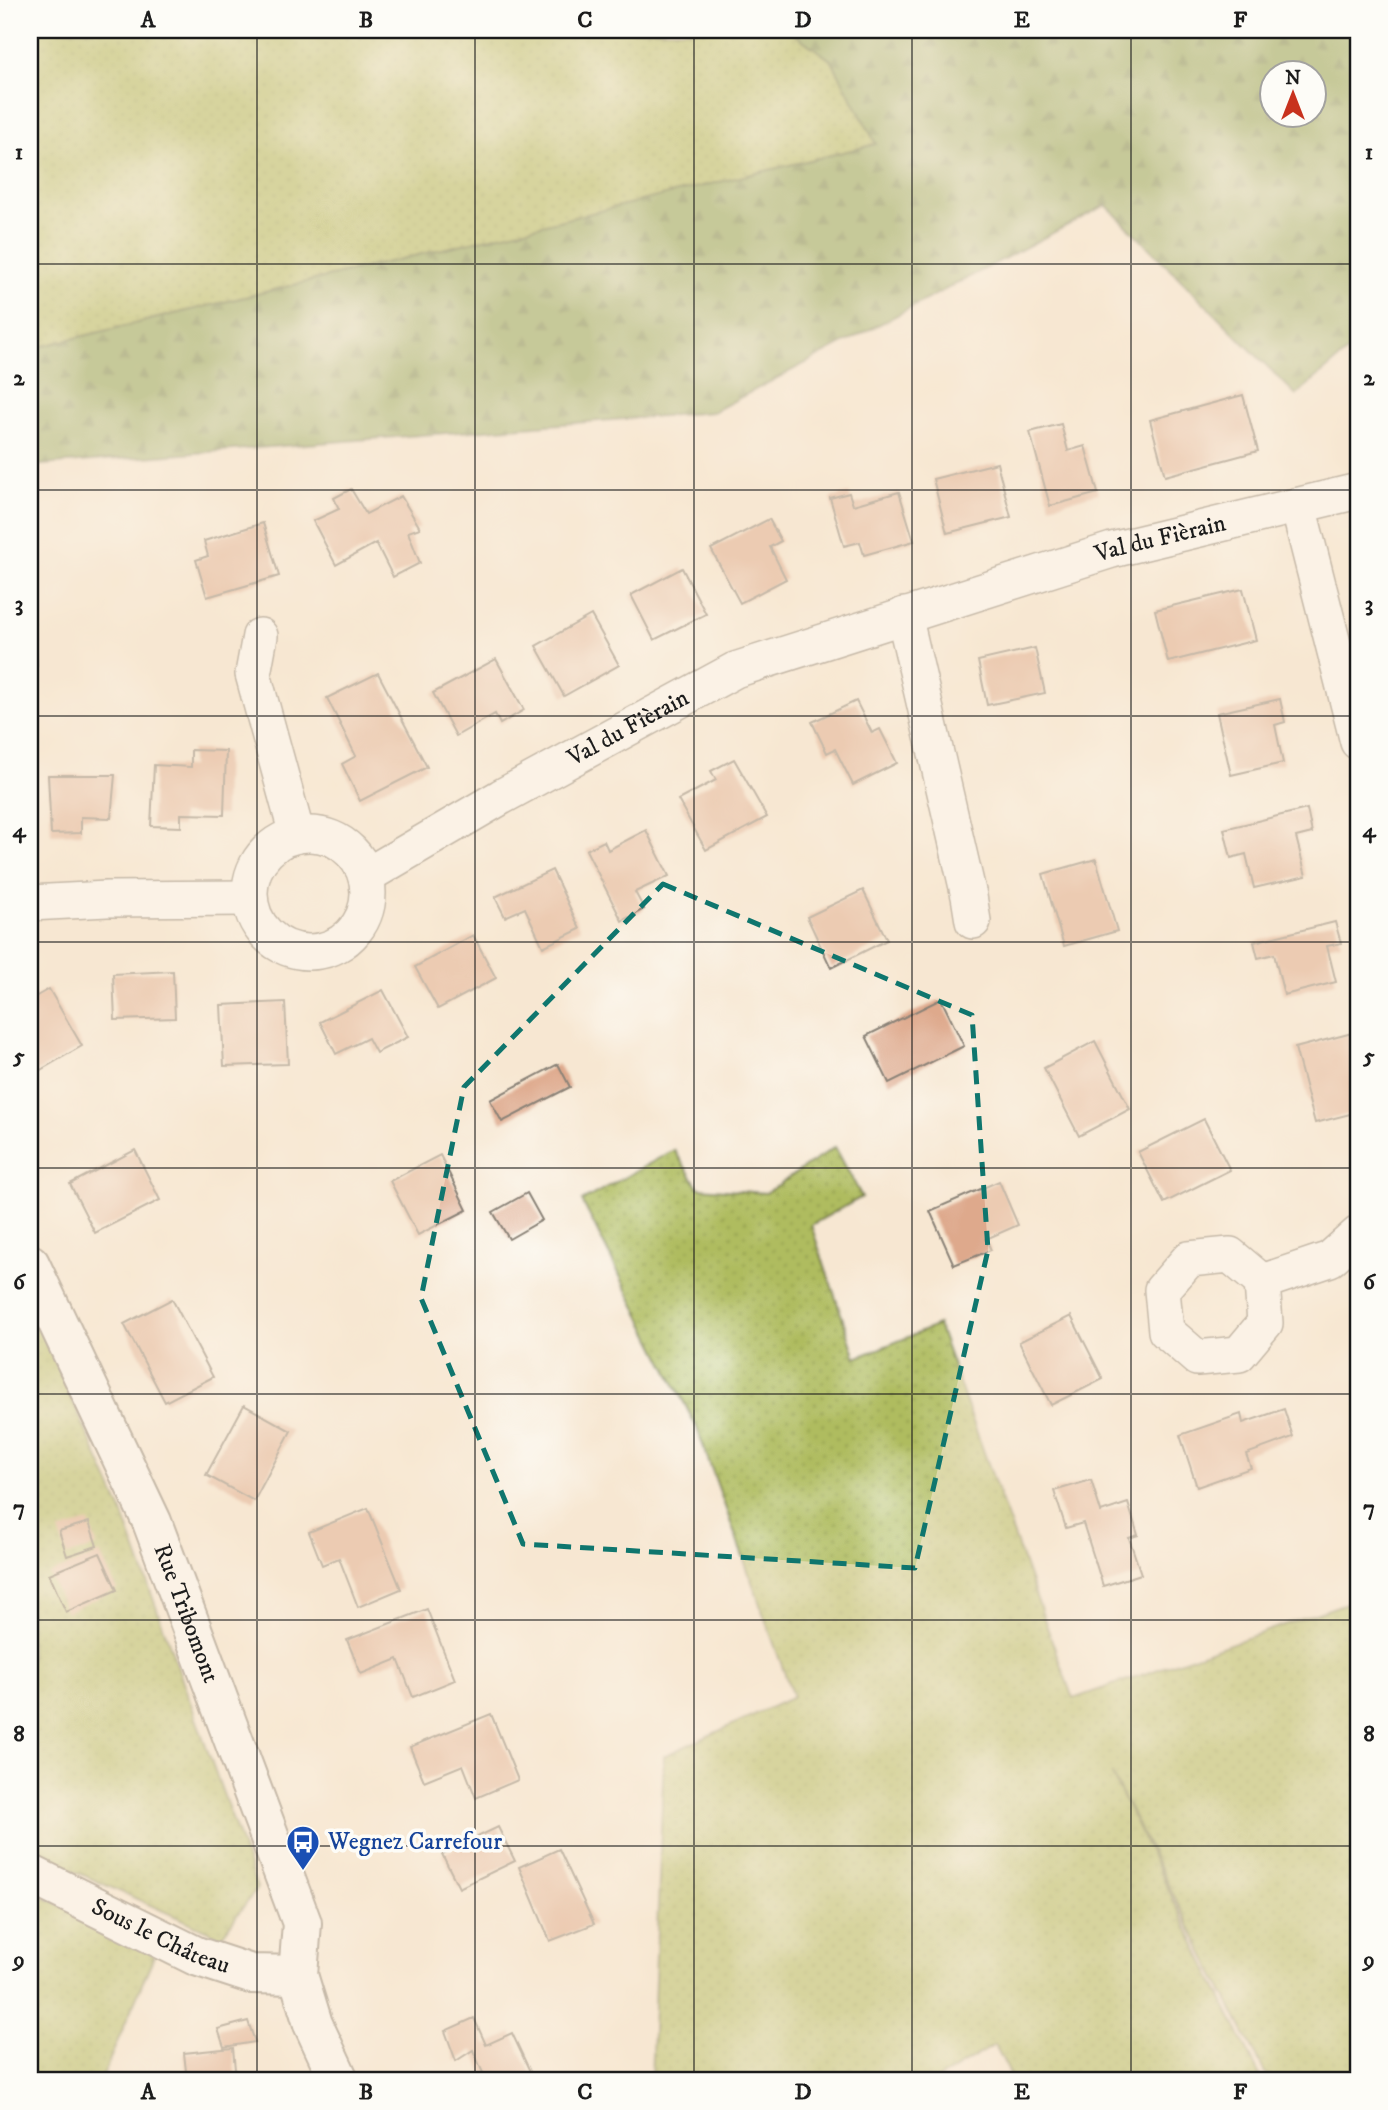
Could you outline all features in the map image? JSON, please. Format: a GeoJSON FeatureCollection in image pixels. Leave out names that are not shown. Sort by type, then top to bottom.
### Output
{"type":"FeatureCollection","features":[{"type":"Feature","properties":{"kind":"street","name":"Val du Fièrain"},"geometry":{"type":"LineString","coordinates":[[366,876],[501,797],[735,670],[1112,551],[1358,491]]}},
{"type":"Feature","properties":{"kind":"street"},"geometry":{"type":"LineString","coordinates":[[1298,506],[1358,742]]}},
{"type":"Feature","properties":{"kind":"street"},"geometry":{"type":"LineString","coordinates":[[904,615],[973,921]]}},
{"type":"Feature","properties":{"kind":"street"},"geometry":{"type":"LineString","coordinates":[[260,636],[253,674],[297,835]]}},
{"type":"Feature","properties":{"kind":"street"},"geometry":{"type":"LineString","coordinates":[[317,834],[339,842],[356,857],[366,876],[368,904],[356,929],[334,947],[306,952],[279,945],[259,925],[250,898],[252,877],[261,858],[277,843],[297,835],[317,834]]}},
{"type":"Feature","properties":{"kind":"street"},"geometry":{"type":"LineString","coordinates":[[30,903],[107,899],[250,898]]}},
{"type":"Feature","properties":{"kind":"street"},"geometry":{"type":"LineString","coordinates":[[1262,1282],[1330,1259],[1358,1234]]}},
{"type":"Feature","properties":{"kind":"street","name":"Rue Tribomont"},"geometry":{"type":"LineString","coordinates":[[30,1265],[157,1535],[302,1923],[298,1975]]}},
{"type":"Feature","properties":{"kind":"street","name":"Sous le Château"},"geometry":{"type":"LineString","coordinates":[[30,1874],[196,1956],[251,1973],[298,1975]]}},
{"type":"Feature","properties":{"kind":"street"},"geometry":{"type":"LineString","coordinates":[[298,1975],[313,2024],[339,2080]]}},
{"type":"Feature","properties":{"kind":"highlighted area"},"geometry":{"type":"Polygon","coordinates":[[[663,884],[972,1015],[988,1250],[915,1568],[523,1544],[421,1298],[464,1087],[663,884]]]}},
{"type":"Feature","properties":{"kind":"green space"},"geometry":{"type":"Polygon","coordinates":[[[30,30],[789,30],[832,61],[877,144],[30,349],[30,30]]]}},
{"type":"Feature","properties":{"kind":"green space"},"geometry":{"type":"Polygon","coordinates":[[[789,30],[1358,30],[1358,343],[1296,395],[1106,205],[713,412],[30,466],[30,349],[876,144],[832,61],[789,30]]]}},
{"type":"Feature","properties":{"kind":"green space"},"geometry":{"type":"Polygon","coordinates":[[[835,1147],[862,1197],[811,1225],[856,1358],[938,1325],[1073,1699],[1358,1599],[1358,2080],[1278,2080],[1265,2073],[1111,1773],[1262,2080],[1013,2080],[995,2045],[936,2080],[651,2080],[664,1756],[793,1697],[697,1428],[582,1201],[674,1150],[699,1188],[766,1193],[835,1147]]]}},
{"type":"Feature","properties":{"kind":"green space"},"geometry":{"type":"Polygon","coordinates":[[[30,1305],[121,1509],[257,1888],[221,1937],[30,1851],[30,1305]]]}},
{"type":"Feature","properties":{"kind":"green space"},"geometry":{"type":"Polygon","coordinates":[[[30,1891],[157,1949],[101,2080],[30,2080],[30,1891]]]}},
{"type":"Feature","properties":{"kind":"building"},"geometry":{"type":"Polygon","coordinates":[[[1243,395],[1258,451],[1165,476],[1150,420],[1243,395]]]}},
{"type":"Feature","properties":{"kind":"building"},"geometry":{"type":"Polygon","coordinates":[[[1061,424],[1068,451],[1085,446],[1098,493],[1050,506],[1030,432],[1061,424]]]}},
{"type":"Feature","properties":{"kind":"building"},"geometry":{"type":"Polygon","coordinates":[[[997,463],[1011,517],[947,533],[933,479],[997,463]]]}},
{"type":"Feature","properties":{"kind":"building"},"geometry":{"type":"Polygon","coordinates":[[[351,489],[366,514],[401,496],[420,528],[408,532],[420,563],[393,577],[376,543],[336,565],[313,521],[339,509],[334,498],[351,489]]]}},
{"type":"Feature","properties":{"kind":"building"},"geometry":{"type":"Polygon","coordinates":[[[899,492],[914,541],[864,555],[860,542],[844,546],[830,498],[849,493],[853,505],[899,492]]]}},
{"type":"Feature","properties":{"kind":"building"},"geometry":{"type":"Polygon","coordinates":[[[769,519],[781,541],[770,547],[786,579],[740,603],[711,549],[769,519]]]}},
{"type":"Feature","properties":{"kind":"building"},"geometry":{"type":"Polygon","coordinates":[[[263,523],[279,576],[207,597],[196,560],[208,556],[204,541],[263,523]]]}},
{"type":"Feature","properties":{"kind":"building"},"geometry":{"type":"Polygon","coordinates":[[[682,568],[706,614],[654,640],[631,595],[682,568]]]}},
{"type":"Feature","properties":{"kind":"building"},"geometry":{"type":"Polygon","coordinates":[[[1243,589],[1256,640],[1168,662],[1155,610],[1243,589]]]}},
{"type":"Feature","properties":{"kind":"building"},"geometry":{"type":"Polygon","coordinates":[[[591,615],[619,665],[564,696],[536,646],[591,615]]]}},
{"type":"Feature","properties":{"kind":"building"},"geometry":{"type":"Polygon","coordinates":[[[34,620],[37,666],[30,667],[30,621],[34,620]]]}},
{"type":"Feature","properties":{"kind":"building"},"geometry":{"type":"Polygon","coordinates":[[[1035,648],[1045,693],[987,705],[978,661],[1035,648]]]}},
{"type":"Feature","properties":{"kind":"building"},"geometry":{"type":"Polygon","coordinates":[[[496,659],[524,710],[500,724],[495,714],[456,736],[433,693],[496,659]]]}},
{"type":"Feature","properties":{"kind":"building"},"geometry":{"type":"Polygon","coordinates":[[[378,673],[427,767],[360,801],[342,764],[356,756],[327,698],[378,673]]]}},
{"type":"Feature","properties":{"kind":"building"},"geometry":{"type":"Polygon","coordinates":[[[1280,699],[1285,722],[1275,725],[1283,763],[1231,775],[1217,713],[1280,699]]]}},
{"type":"Feature","properties":{"kind":"building"},"geometry":{"type":"Polygon","coordinates":[[[856,701],[872,733],[880,729],[897,763],[853,785],[835,749],[827,753],[812,722],[856,701]]]}},
{"type":"Feature","properties":{"kind":"building"},"geometry":{"type":"Polygon","coordinates":[[[191,750],[226,751],[224,815],[181,814],[181,827],[151,826],[154,765],[191,767],[191,750]]]}},
{"type":"Feature","properties":{"kind":"building"},"geometry":{"type":"Polygon","coordinates":[[[734,759],[767,817],[706,850],[678,800],[716,780],[711,771],[734,759]]]}},
{"type":"Feature","properties":{"kind":"building"},"geometry":{"type":"Polygon","coordinates":[[[48,775],[115,775],[111,818],[81,817],[81,833],[51,834],[48,775]]]}},
{"type":"Feature","properties":{"kind":"building"},"geometry":{"type":"Polygon","coordinates":[[[1307,809],[1312,833],[1296,837],[1306,876],[1254,888],[1246,854],[1231,858],[1224,829],[1307,809]]]}},
{"type":"Feature","properties":{"kind":"building"},"geometry":{"type":"Polygon","coordinates":[[[646,830],[669,876],[635,892],[644,909],[622,921],[586,850],[604,841],[608,850],[646,830]]]}},
{"type":"Feature","properties":{"kind":"building"},"geometry":{"type":"Polygon","coordinates":[[[1096,859],[1117,931],[1064,946],[1043,874],[1096,859]]]}},
{"type":"Feature","properties":{"kind":"building"},"geometry":{"type":"Polygon","coordinates":[[[552,870],[580,929],[543,947],[525,908],[505,917],[495,897],[552,870]]]}},
{"type":"Feature","properties":{"kind":"building"},"geometry":{"type":"Polygon","coordinates":[[[863,890],[887,940],[831,968],[807,917],[863,890]]]}},
{"type":"Feature","properties":{"kind":"building"},"geometry":{"type":"Polygon","coordinates":[[[1335,922],[1341,943],[1327,946],[1336,982],[1284,995],[1274,954],[1258,958],[1254,942],[1335,922]]]}},
{"type":"Feature","properties":{"kind":"building"},"geometry":{"type":"Polygon","coordinates":[[[473,935],[496,978],[438,1009],[415,967],[473,935]]]}},
{"type":"Feature","properties":{"kind":"building"},"geometry":{"type":"Polygon","coordinates":[[[173,971],[175,1018],[115,1020],[113,974],[173,971]]]}},
{"type":"Feature","properties":{"kind":"building"},"geometry":{"type":"Polygon","coordinates":[[[30,988],[35,997],[49,989],[82,1046],[30,1076],[30,988]]]}},
{"type":"Feature","properties":{"kind":"building"},"geometry":{"type":"Polygon","coordinates":[[[383,990],[408,1037],[376,1053],[368,1038],[336,1054],[320,1022],[383,990]]]}},
{"type":"Feature","properties":{"kind":"building"},"geometry":{"type":"Polygon","coordinates":[[[941,999],[964,1046],[889,1083],[866,1036],[941,999]]]}},
{"type":"Feature","properties":{"kind":"building"},"geometry":{"type":"Polygon","coordinates":[[[285,1002],[288,1064],[224,1066],[221,1005],[285,1002]]]}},
{"type":"Feature","properties":{"kind":"building"},"geometry":{"type":"Polygon","coordinates":[[[1356,1032],[1358,1112],[1315,1123],[1295,1048],[1356,1032]]]}},
{"type":"Feature","properties":{"kind":"building"},"geometry":{"type":"Polygon","coordinates":[[[1095,1041],[1130,1109],[1079,1136],[1044,1068],[1095,1041]]]}},
{"type":"Feature","properties":{"kind":"building"},"geometry":{"type":"Polygon","coordinates":[[[558,1064],[570,1087],[502,1122],[490,1100],[558,1064]]]}},
{"type":"Feature","properties":{"kind":"building"},"geometry":{"type":"Polygon","coordinates":[[[1204,1119],[1230,1170],[1164,1203],[1138,1152],[1204,1119]]]}},
{"type":"Feature","properties":{"kind":"building"},"geometry":{"type":"Polygon","coordinates":[[[135,1150],[160,1200],[95,1233],[70,1184],[135,1150]]]}},
{"type":"Feature","properties":{"kind":"building"},"geometry":{"type":"Polygon","coordinates":[[[440,1155],[467,1210],[418,1235],[390,1181],[440,1155]]]}},
{"type":"Feature","properties":{"kind":"building"},"geometry":{"type":"Polygon","coordinates":[[[999,1181],[1018,1225],[986,1239],[991,1250],[954,1265],[930,1211],[999,1181]]]}},
{"type":"Feature","properties":{"kind":"building"},"geometry":{"type":"Polygon","coordinates":[[[527,1193],[542,1220],[509,1239],[493,1212],[527,1193]]]}},
{"type":"Feature","properties":{"kind":"building"},"geometry":{"type":"Polygon","coordinates":[[[172,1299],[213,1377],[165,1402],[124,1324],[172,1299]]]}},
{"type":"Feature","properties":{"kind":"building"},"geometry":{"type":"Polygon","coordinates":[[[1071,1316],[1103,1379],[1051,1405],[1019,1342],[1071,1316]]]}},
{"type":"Feature","properties":{"kind":"building"},"geometry":{"type":"Polygon","coordinates":[[[244,1405],[291,1431],[254,1501],[206,1475],[244,1405]]]}},
{"type":"Feature","properties":{"kind":"building"},"geometry":{"type":"Polygon","coordinates":[[[1284,1409],[1293,1437],[1246,1454],[1251,1468],[1197,1487],[1180,1435],[1241,1414],[1243,1423],[1284,1409]]]}},
{"type":"Feature","properties":{"kind":"building"},"geometry":{"type":"Polygon","coordinates":[[[1091,1480],[1101,1512],[1128,1503],[1138,1535],[1129,1538],[1141,1574],[1103,1586],[1083,1523],[1066,1528],[1054,1491],[1091,1480]]]}},
{"type":"Feature","properties":{"kind":"building"},"geometry":{"type":"Polygon","coordinates":[[[368,1508],[401,1589],[358,1607],[339,1558],[322,1565],[309,1532],[368,1508]]]}},
{"type":"Feature","properties":{"kind":"building"},"geometry":{"type":"Polygon","coordinates":[[[89,1522],[97,1546],[67,1556],[59,1531],[89,1522]]]}},
{"type":"Feature","properties":{"kind":"building"},"geometry":{"type":"Polygon","coordinates":[[[100,1553],[117,1590],[66,1612],[49,1574],[100,1553]]]}},
{"type":"Feature","properties":{"kind":"building"},"geometry":{"type":"Polygon","coordinates":[[[427,1609],[455,1680],[413,1697],[398,1659],[361,1674],[347,1640],[427,1609]]]}},
{"type":"Feature","properties":{"kind":"building"},"geometry":{"type":"Polygon","coordinates":[[[491,1714],[518,1780],[476,1798],[463,1765],[424,1781],[410,1747],[491,1714]]]}},
{"type":"Feature","properties":{"kind":"building"},"geometry":{"type":"Polygon","coordinates":[[[498,1827],[515,1861],[459,1888],[442,1854],[498,1827]]]}},
{"type":"Feature","properties":{"kind":"building"},"geometry":{"type":"Polygon","coordinates":[[[559,1849],[594,1924],[550,1941],[519,1867],[559,1849]]]}},
{"type":"Feature","properties":{"kind":"building"},"geometry":{"type":"Polygon","coordinates":[[[474,2018],[486,2045],[512,2033],[534,2080],[486,2080],[473,2050],[456,2061],[445,2031],[474,2018]]]}},
{"type":"Feature","properties":{"kind":"building"},"geometry":{"type":"Polygon","coordinates":[[[248,2021],[255,2042],[224,2047],[218,2029],[248,2021]]]}},
{"type":"Feature","properties":{"kind":"building"},"geometry":{"type":"Polygon","coordinates":[[[233,2048],[236,2080],[187,2080],[184,2053],[233,2048]]]}},
{"type":"Feature","properties":{"kind":"place","name":"Wegnez Carrefour"},"geometry":{"type":"Point","coordinates":[303,1872]}}]}
